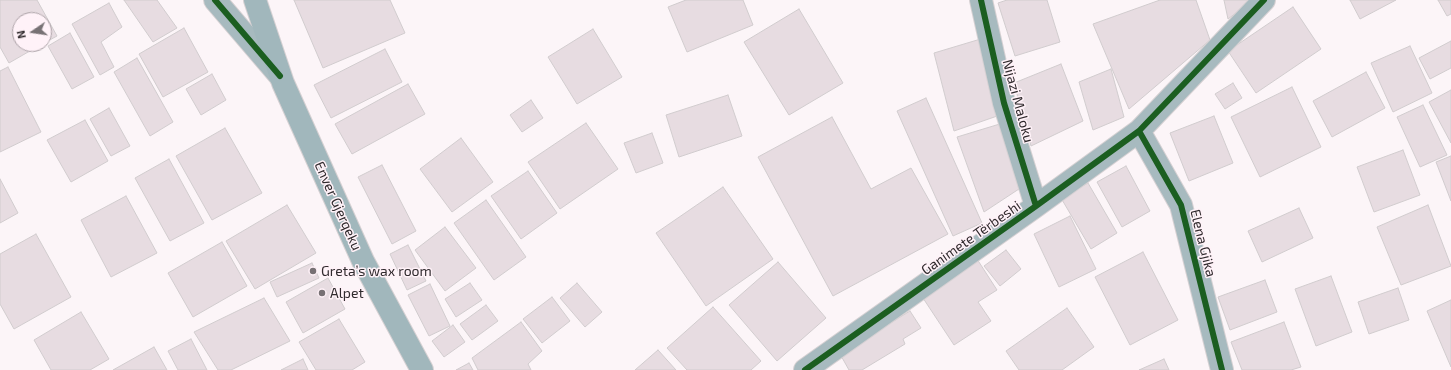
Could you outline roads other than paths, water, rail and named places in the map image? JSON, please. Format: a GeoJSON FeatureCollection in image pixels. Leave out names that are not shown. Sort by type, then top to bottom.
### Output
{"type":"FeatureCollection","features":[{"type":"Feature","properties":{"kind":"main road","name":"Enver Gjerqeku"},"geometry":{"type":"LineString","coordinates":[[255,0],[282,79],[363,261],[422,370]]}},
{"type":"Feature","properties":{"kind":"street"},"geometry":{"type":"LineString","coordinates":[[215,0],[282,79]]}},
{"type":"Feature","properties":{"kind":"street","name":"Nijazi Maloku"},"geometry":{"type":"LineString","coordinates":[[981,0],[1004,103],[1036,206]]}},
{"type":"Feature","properties":{"kind":"street","name":"Ganimete Tërbeshi"},"geometry":{"type":"LineString","coordinates":[[805,370],[1139,131],[1264,0]]}},
{"type":"Feature","properties":{"kind":"street","name":"Elena Gjika"},"geometry":{"type":"LineString","coordinates":[[1139,131],[1181,206],[1222,370]]}},
{"type":"Feature","properties":{"kind":"place","name":"Greta’s wax room"},"geometry":{"type":"Point","coordinates":[313,271]}},
{"type":"Feature","properties":{"kind":"place","name":"Alpet"},"geometry":{"type":"Point","coordinates":[322,293]}}]}
